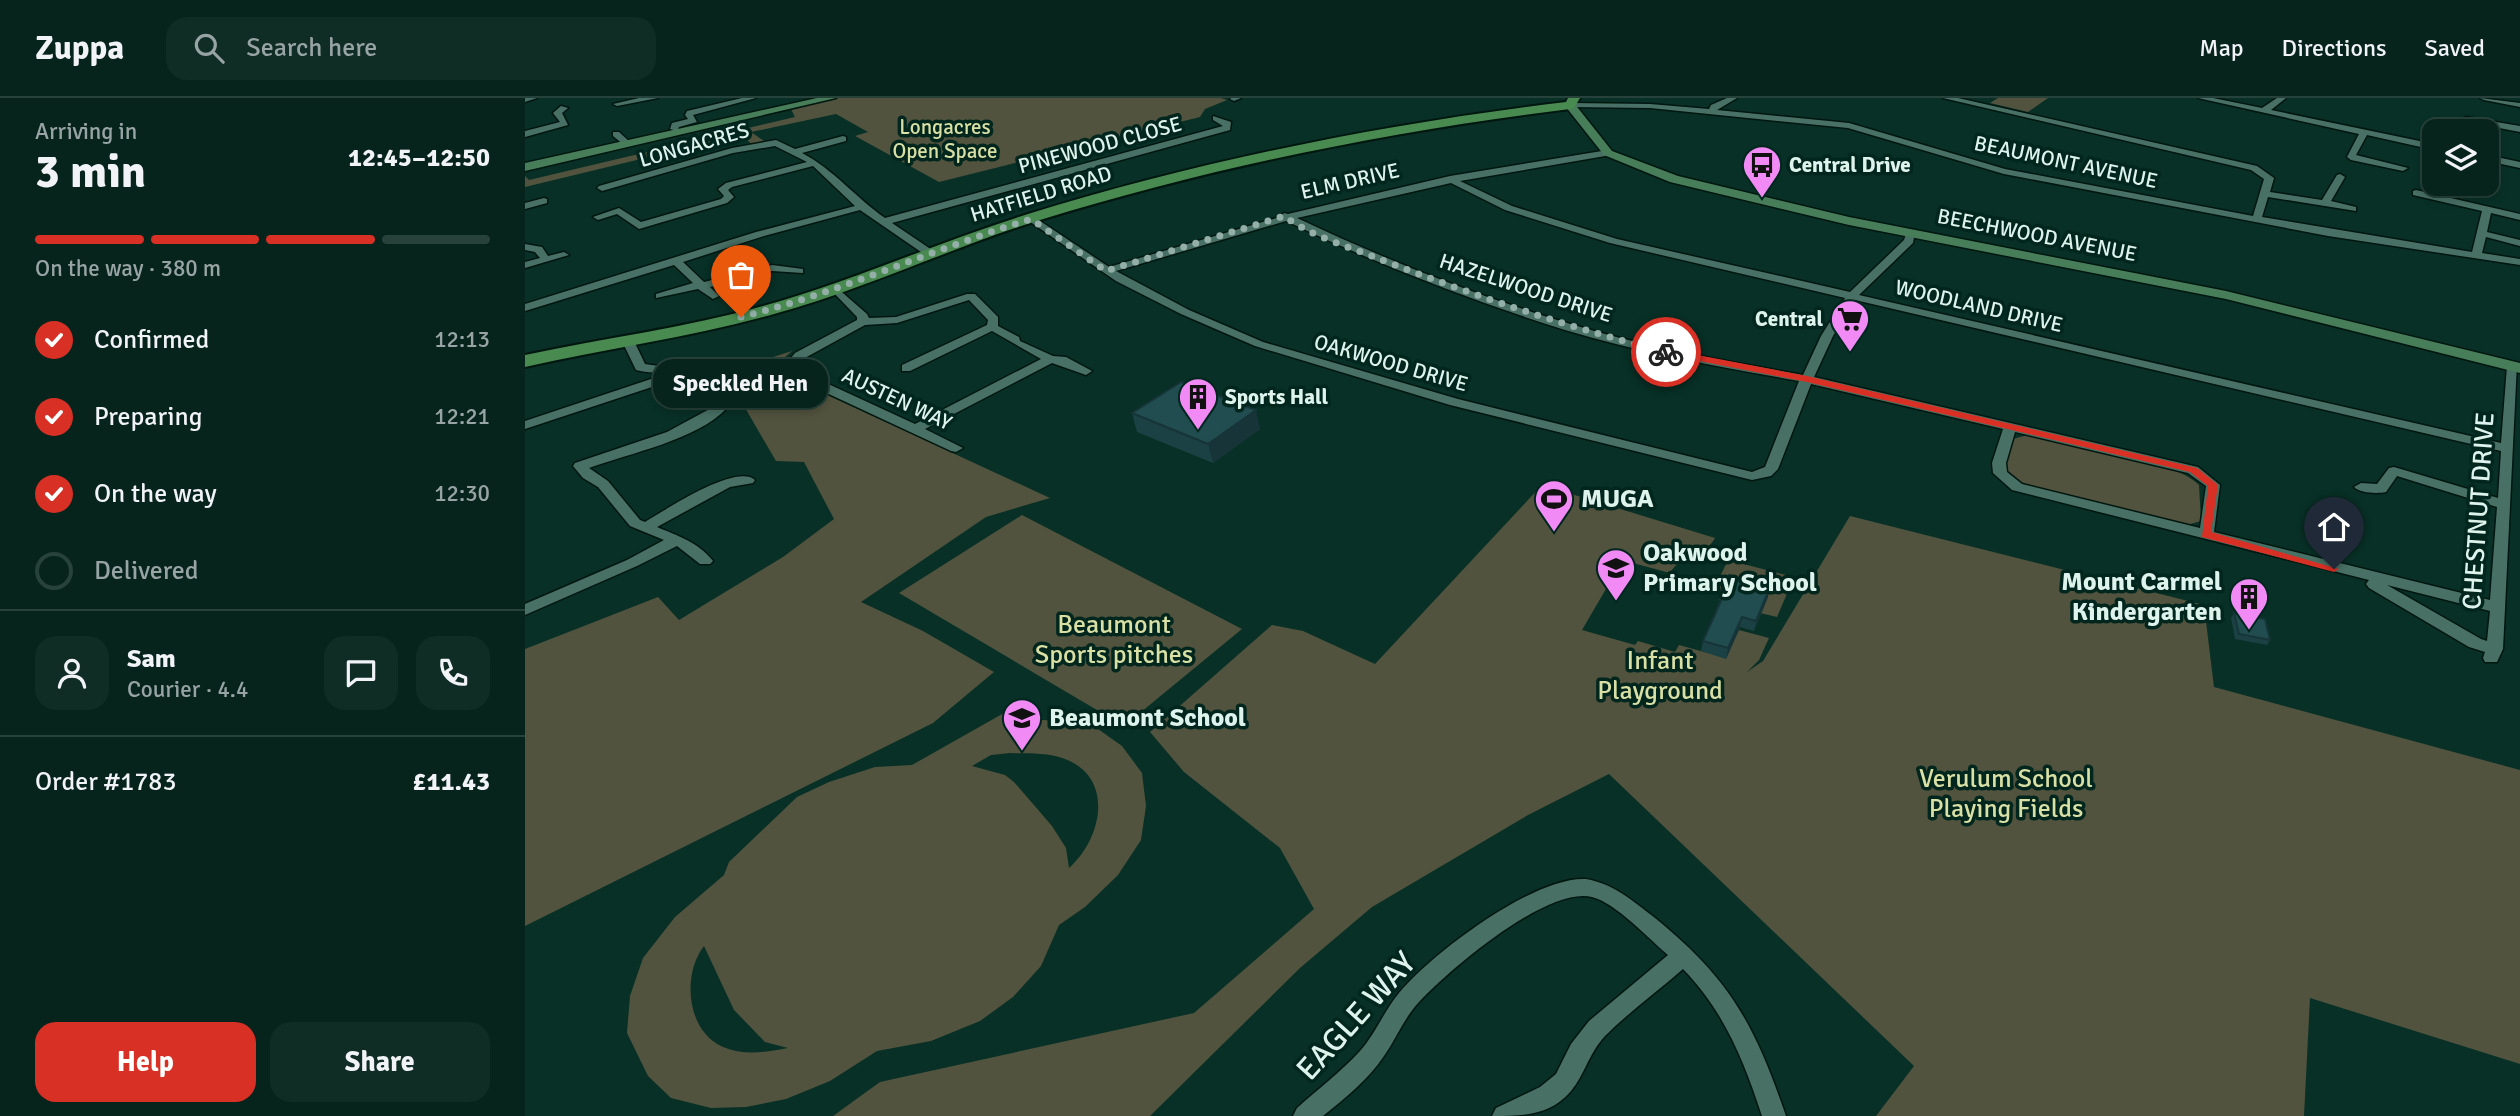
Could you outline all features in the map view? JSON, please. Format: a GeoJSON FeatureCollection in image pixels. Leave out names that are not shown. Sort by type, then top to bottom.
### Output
{"type":"FeatureCollection","features":[{"type":"Feature","properties":{"kind":"main road","name":"HATFIELD ROAD"},"geometry":{"type":"LineString","coordinates":[[525,361],[741,317],[836,290],[928,252],[1159,180],[1270,154],[1457,119],[1573,104]]}},
{"type":"Feature","properties":{"kind":"street"},"geometry":{"type":"LineString","coordinates":[[525,100],[533,98]]}},
{"type":"Feature","properties":{"kind":"street"},"geometry":{"type":"LineString","coordinates":[[617,104],[654,98]]}},
{"type":"Feature","properties":{"kind":"street"},"geometry":{"type":"LineString","coordinates":[[674,129],[675,125],[694,120],[690,113],[752,98]]}},
{"type":"Feature","properties":{"kind":"street"},"geometry":{"type":"LineString","coordinates":[[525,167],[831,98]]}},
{"type":"Feature","properties":{"kind":"street"},"geometry":{"type":"LineString","coordinates":[[1712,112],[1714,107],[1733,98]]}},
{"type":"Feature","properties":{"kind":"street"},"geometry":{"type":"LineString","coordinates":[[1947,98],[2235,162],[2269,178],[2257,218]]}},
{"type":"Feature","properties":{"kind":"street"},"geometry":{"type":"LineString","coordinates":[[2202,98],[2422,144]]}},
{"type":"Feature","properties":{"kind":"street"},"geometry":{"type":"LineString","coordinates":[[2264,111],[2282,98]]}},
{"type":"Feature","properties":{"kind":"street"},"geometry":{"type":"LineString","coordinates":[[2484,100],[2517,102]]}},
{"type":"Feature","properties":{"kind":"street","name":"BEAUMONT AVENUE"},"geometry":{"type":"LineString","coordinates":[[1573,104],[1712,112],[1849,125],[2004,171],[2327,233],[2520,262]]}},
{"type":"Feature","properties":{"kind":"street","name":"BEECHWOOD AVENUE"},"geometry":{"type":"LineString","coordinates":[[1573,104],[1608,153],[1650,172],[1716,191],[1911,233],[2227,295],[2517,367]]}},
{"type":"Feature","properties":{"kind":"street"},"geometry":{"type":"LineString","coordinates":[[525,134],[565,124],[560,111],[545,115]]}},
{"type":"Feature","properties":{"kind":"street","name":"PINEWOOD CLOSE"},"geometry":{"type":"LineString","coordinates":[[883,222],[1227,128],[1228,124],[1216,118]]}},
{"type":"Feature","properties":{"kind":"street"},"geometry":{"type":"LineString","coordinates":[[2499,125],[2520,129]]}},
{"type":"Feature","properties":{"kind":"street"},"geometry":{"type":"LineString","coordinates":[[2364,132],[2346,156],[2403,168]]}},
{"type":"Feature","properties":{"kind":"street"},"geometry":{"type":"LineString","coordinates":[[616,134],[627,143]]}},
{"type":"Feature","properties":{"kind":"street","name":"LONGACRES"},"geometry":{"type":"LineString","coordinates":[[795,152],[843,139]]}},
{"type":"Feature","properties":{"kind":"street","name":"LONGACRES"},"geometry":{"type":"LineString","coordinates":[[601,187],[769,142],[815,163],[862,207],[928,252]]}},
{"type":"Feature","properties":{"kind":"street","name":"ELM DRIVE"},"geometry":{"type":"LineString","coordinates":[[1106,271],[1284,216],[1450,179],[1608,153]]}},
{"type":"Feature","properties":{"kind":"street"},"geometry":{"type":"LineString","coordinates":[[2499,161],[2520,165]]}},
{"type":"Feature","properties":{"kind":"street"},"geometry":{"type":"LineString","coordinates":[[599,217],[616,207],[640,228],[724,201],[729,197],[723,189],[729,185],[815,163]]}},
{"type":"Feature","properties":{"kind":"street"},"geometry":{"type":"LineString","coordinates":[[2324,205],[2340,177]]}},
{"type":"Feature","properties":{"kind":"street","name":"WOODLAND DRIVE"},"geometry":{"type":"LineString","coordinates":[[1450,179],[1489,199],[1535,217],[1614,241],[2507,448]]}},
{"type":"Feature","properties":{"kind":"street"},"geometry":{"type":"LineString","coordinates":[[2267,190],[2324,205],[2353,209]]}},
{"type":"Feature","properties":{"kind":"street"},"geometry":{"type":"LineString","coordinates":[[2416,193],[2520,216]]}},
{"type":"Feature","properties":{"kind":"street"},"geometry":{"type":"LineString","coordinates":[[525,206],[544,201]]}},
{"type":"Feature","properties":{"kind":"street"},"geometry":{"type":"LineString","coordinates":[[525,308],[760,234],[862,207]]}},
{"type":"Feature","properties":{"kind":"street"},"geometry":{"type":"LineString","coordinates":[[2477,254],[2487,209]]}},
{"type":"Feature","properties":{"kind":"street","name":"HAZELWOOD DRIVE"},"geometry":{"type":"LineString","coordinates":[[1284,216],[1350,247],[1463,292],[1571,328],[1686,357],[1807,379],[2202,474],[2213,485],[2206,534]]}},
{"type":"Feature","properties":{"kind":"street","name":"OAKWOOD DRIVE"},"geometry":{"type":"LineString","coordinates":[[1031,219],[1106,271],[1185,312],[1259,344],[1357,375],[1752,476],[1766,473],[1771,468],[1807,379]]}},
{"type":"Feature","properties":{"kind":"street"},"geometry":{"type":"LineString","coordinates":[[1807,379],[1852,297],[1909,241],[1911,233]]}},
{"type":"Feature","properties":{"kind":"street"},"geometry":{"type":"LineString","coordinates":[[2480,233],[2520,243]]}},
{"type":"Feature","properties":{"kind":"street"},"geometry":{"type":"LineString","coordinates":[[525,247],[538,250],[546,260]]}},
{"type":"Feature","properties":{"kind":"street"},"geometry":{"type":"LineString","coordinates":[[527,265],[564,255]]}},
{"type":"Feature","properties":{"kind":"street"},"geometry":{"type":"LineString","coordinates":[[677,262],[713,296]]}},
{"type":"Feature","properties":{"kind":"street"},"geometry":{"type":"LineString","coordinates":[[660,296],[772,268],[799,271]]}},
{"type":"Feature","properties":{"kind":"street"},"geometry":{"type":"LineString","coordinates":[[836,290],[863,316],[863,322],[901,318],[971,296],[994,319],[992,327],[906,369]]}},
{"type":"Feature","properties":{"kind":"street","name":"AUSTEN WAY"},"geometry":{"type":"LineString","coordinates":[[863,322],[799,356],[792,364],[792,369],[807,379],[956,448]]}},
{"type":"Feature","properties":{"kind":"street"},"geometry":{"type":"LineString","coordinates":[[992,327],[1050,359],[1062,360],[1086,371]]}},
{"type":"Feature","properties":{"kind":"street"},"geometry":{"type":"LineString","coordinates":[[627,339],[640,367],[650,370],[702,370],[725,399],[721,408],[708,418],[580,466],[587,475],[603,484],[635,523],[688,545],[705,561]]}},
{"type":"Feature","properties":{"kind":"street"},"geometry":{"type":"LineString","coordinates":[[915,429],[1050,359]]}},
{"type":"Feature","properties":{"kind":"street","name":"CHESTNUT DRIVE"},"geometry":{"type":"LineString","coordinates":[[2359,575],[2493,653],[2507,448],[2517,367]]}},
{"type":"Feature","properties":{"kind":"street"},"geometry":{"type":"LineString","coordinates":[[525,425],[660,380]]}},
{"type":"Feature","properties":{"kind":"street"},"geometry":{"type":"LineString","coordinates":[[2010,426],[1999,463],[2000,473],[2017,487],[2359,575],[2496,607]]}},
{"type":"Feature","properties":{"kind":"street"},"geometry":{"type":"LineString","coordinates":[[2361,486],[2381,489],[2394,471],[2503,503]]}},
{"type":"Feature","properties":{"kind":"street"},"geometry":{"type":"LineString","coordinates":[[644,528],[724,479],[748,480]]}},
{"type":"Feature","properties":{"kind":"street"},"geometry":{"type":"LineString","coordinates":[[525,610],[632,563],[674,541]]}},
{"type":"Feature","properties":{"kind":"street","name":"EAGLE WAY"},"geometry":{"type":"LineString","coordinates":[[1305,1116],[1371,1056],[1410,996],[1468,946],[1548,894],[1564,888],[1588,887],[1605,891],[1707,979],[1726,1004],[1752,1052],[1774,1116]]}},
{"type":"Feature","properties":{"kind":"street"},"geometry":{"type":"LineString","coordinates":[[1504,1116],[1548,1096],[1565,1082],[1579,1052],[1597,1029],[1682,957]]}},
{"type":"Feature","properties":{"kind":"green space","name":"Longacres Open Space"},"geometry":{"type":"Polygon","coordinates":[[[838,98],[1227,100],[1205,109],[1200,117],[939,182],[855,136],[868,132],[836,114],[751,132],[764,141],[752,144],[740,135],[525,187],[525,176],[529,180],[795,117],[791,109],[838,98]]]}},
{"type":"Feature","properties":{"kind":"green space"},"geometry":{"type":"Polygon","coordinates":[[[1998,98],[2048,98],[2028,112],[1990,103],[1998,98]]]}},
{"type":"Feature","properties":{"kind":"green space"},"geometry":{"type":"Polygon","coordinates":[[[792,351],[771,369],[1050,498],[986,517],[861,602],[923,631],[994,672],[933,723],[525,926],[525,649],[658,597],[679,620],[783,557],[834,519],[804,462],[776,461],[744,406],[719,374],[792,351]]]}},
{"type":"Feature","properties":{"kind":"green space"},"geometry":{"type":"Polygon","coordinates":[[[2031,434],[2145,460],[2187,476],[2199,485],[2201,521],[2183,526],[2014,481],[2005,466],[2013,439],[2031,434]]]}},
{"type":"Feature","properties":{"kind":"green space","name":"Verulum School Playing Fields"},"geometry":{"type":"Polygon","coordinates":[[[1542,485],[1715,538],[1705,549],[1680,562],[1670,573],[1618,559],[1617,570],[1582,630],[1635,645],[1638,641],[1675,652],[1679,645],[1726,658],[1739,630],[1769,638],[1759,660],[1747,672],[1763,661],[1850,516],[2204,605],[2214,687],[2520,770],[2520,1064],[2310,998],[2304,1116],[1876,1116],[1914,1066],[1609,774],[1528,815],[1372,907],[1300,968],[1150,1116],[833,1116],[880,1082],[1194,1013],[1314,909],[1280,848],[1184,772],[1150,732],[1272,625],[1303,631],[1375,664],[1542,485]]]}},
{"type":"Feature","properties":{"kind":"green space","name":"Beaumont Sports pitches"},"geometry":{"type":"Polygon","coordinates":[[[1022,515],[1242,629],[1124,726],[899,593],[1022,515]]]}},
{"type":"Feature","properties":{"kind":"green space"},"geometry":{"type":"Polygon","coordinates":[[[1728,560],[1794,577],[1777,617],[1760,613],[1714,589],[1728,560]]]}},
{"type":"Feature","properties":{"kind":"green space"},"geometry":{"type":"Polygon","coordinates":[[[1011,709],[1020,719],[1064,721],[1098,729],[1122,746],[1142,773],[1146,806],[1141,840],[1118,875],[1085,907],[1059,925],[1041,966],[1013,997],[980,1021],[931,1041],[877,1051],[830,1081],[786,1099],[746,1107],[711,1108],[671,1098],[648,1076],[627,1033],[630,996],[643,958],[675,917],[724,875],[729,862],[797,797],[829,782],[875,767],[912,765],[1011,709]],[[1044,754],[991,755],[972,766],[1005,775],[1014,782],[1052,826],[1066,848],[1069,868],[1080,856],[1095,826],[1097,794],[1091,780],[1081,768],[1065,759],[1044,754]],[[704,946],[692,971],[691,986],[691,1001],[701,1028],[723,1047],[739,1052],[788,1048],[765,1042],[734,1010],[704,946]]]}},
{"type":"Feature","properties":{"kind":"building"},"geometry":{"type":"Polygon","coordinates":[[[1181,382],[1256,410],[1208,444],[1132,413],[1181,382]]]}},
{"type":"Feature","properties":{"kind":"building"},"geometry":{"type":"Polygon","coordinates":[[[1729,575],[1770,587],[1756,621],[1742,617],[1728,648],[1703,641],[1725,592],[1721,590],[1729,575]]]}},
{"type":"Feature","properties":{"kind":"building","name":"Mount Carmel Kindergarten"},"geometry":{"type":"Polygon","coordinates":[[[2234,613],[2265,619],[2270,640],[2239,634],[2234,613]]]}},
{"type":"Feature","properties":{"kind":"way so far"},"geometry":{"type":"LineString","coordinates":[[741,317],[836,290],[928,252],[1031,219],[1106,271],[1284,216],[1296,224],[1350,247],[1463,292],[1571,328],[1666,352]]}},
{"type":"Feature","properties":{"kind":"place","name":"Central Drive"},"geometry":{"type":"Point","coordinates":[1762,199]}},
{"type":"Feature","properties":{"kind":"place","name":"Speckled Hen"},"geometry":{"type":"Point","coordinates":[741,317]}},
{"type":"Feature","properties":{"kind":"place","name":"Central"},"geometry":{"type":"Point","coordinates":[1850,353]}},
{"type":"Feature","properties":{"kind":"place","name":"Sports Hall"},"geometry":{"type":"Point","coordinates":[1198,431]}},
{"type":"Feature","properties":{"kind":"place","name":"MUGA"},"geometry":{"type":"Point","coordinates":[1554,533]}},
{"type":"Feature","properties":{"kind":"place","name":"Oakwood Primary School"},"geometry":{"type":"Point","coordinates":[1616,602]}},
{"type":"Feature","properties":{"kind":"place","name":"Mount Carmel Kindergarten"},"geometry":{"type":"Point","coordinates":[2249,631]}},
{"type":"Feature","properties":{"kind":"place","name":"Beaumont School"},"geometry":{"type":"Point","coordinates":[1022,752]}},
{"type":"Feature","properties":{"kind":"route"},"geometry":{"type":"LineString","coordinates":[[1666,352],[1807,379],[2193,470],[2209,479],[2213,485],[2206,534],[2334,569]]}},
{"type":"Feature","properties":{"kind":"park label","name":"Infant Playground"},"geometry":{"type":"Point","coordinates":[1660,676]}}]}
